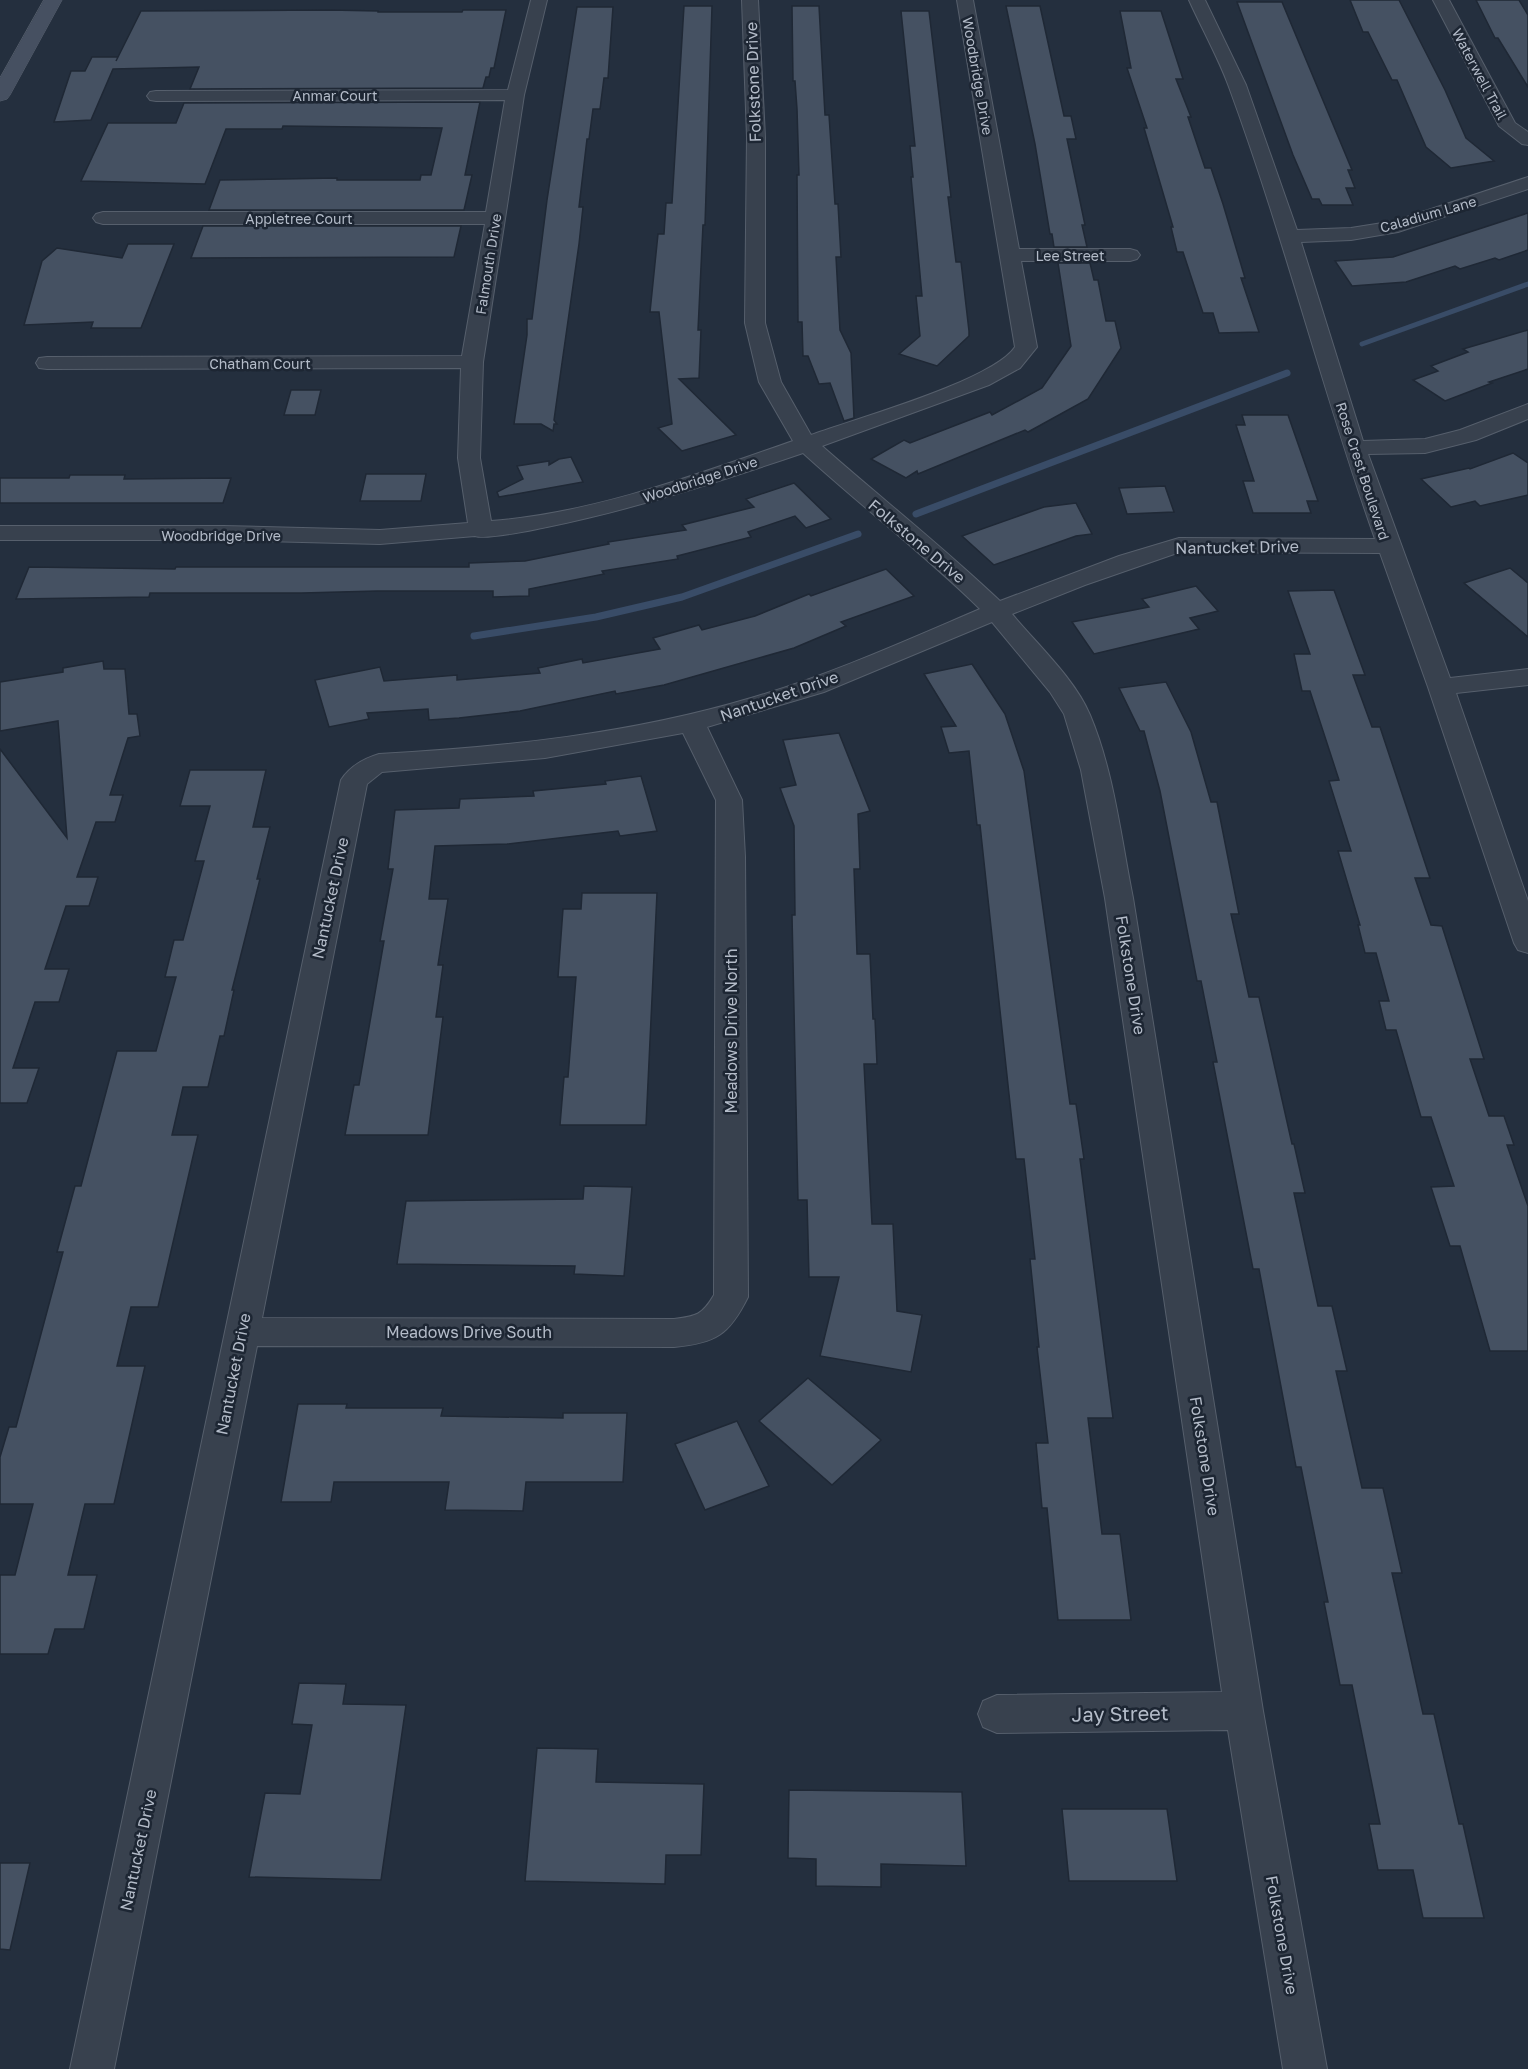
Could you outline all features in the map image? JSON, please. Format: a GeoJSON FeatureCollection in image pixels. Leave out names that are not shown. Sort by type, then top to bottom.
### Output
{"type":"FeatureCollection","features":[{"type":"Feature","properties":{"kind":"main road"},"geometry":{"type":"LineString","coordinates":[[0,95],[53,0]]}},
{"type":"Feature","properties":{"kind":"street","name":"Falmouth Drive"},"geometry":{"type":"LineString","coordinates":[[481,531],[470,458],[472,362],[515,95],[539,0]]}},
{"type":"Feature","properties":{"kind":"street","name":"Folkstone Drive"},"geometry":{"type":"LineString","coordinates":[[750,0],[756,137],[755,323],[770,382],[805,444],[940,557],[996,611],[1060,687],[1077,714],[1094,770],[1119,898],[1244,1711],[1305,2069]]}},
{"type":"Feature","properties":{"kind":"street","name":"Woodbridge Drive"},"geometry":{"type":"LineString","coordinates":[[0,533],[223,533],[380,537],[481,531],[518,526],[614,506],[697,482],[949,394],[987,378],[1021,356],[1026,346],[965,0]]}},
{"type":"Feature","properties":{"kind":"street","name":"Rose Crest Boulevard"},"geometry":{"type":"LineString","coordinates":[[1197,0],[1238,85],[1289,236],[1354,448],[1441,687],[1528,943]]}},
{"type":"Feature","properties":{"kind":"street","name":"Waterwell Trail"},"geometry":{"type":"LineString","coordinates":[[1441,0],[1508,126],[1528,140]]}},
{"type":"Feature","properties":{"kind":"street","name":"Anmar Court"},"geometry":{"type":"LineString","coordinates":[[156,96],[515,95]]}},
{"type":"Feature","properties":{"kind":"street","name":"Caladium Lane"},"geometry":{"type":"LineString","coordinates":[[1289,236],[1351,234],[1398,226],[1528,183]]}},
{"type":"Feature","properties":{"kind":"street","name":"Appletree Court"},"geometry":{"type":"LineString","coordinates":[[103,218],[495,218]]}},
{"type":"Feature","properties":{"kind":"street","name":"Lee Street"},"geometry":{"type":"LineString","coordinates":[[1010,255],[1130,255]]}},
{"type":"Feature","properties":{"kind":"street","name":"Chatham Court"},"geometry":{"type":"LineString","coordinates":[[47,363],[472,362]]}},
{"type":"Feature","properties":{"kind":"street"},"geometry":{"type":"LineString","coordinates":[[1354,448],[1425,446],[1468,435],[1528,411]]}},
{"type":"Feature","properties":{"kind":"street","name":"Nantucket Drive"},"geometry":{"type":"LineString","coordinates":[[92,2069],[158,1754],[241,1332],[354,780],[369,767],[379,763],[480,758],[581,745],[692,724],[730,714],[816,685],[996,611],[1151,552],[1179,545],[1388,546]]}},
{"type":"Feature","properties":{"kind":"street"},"geometry":{"type":"LineString","coordinates":[[1441,687],[1528,677]]}},
{"type":"Feature","properties":{"kind":"street","name":"Meadows Drive North"},"geometry":{"type":"LineString","coordinates":[[692,724],[729,800],[731,857],[731,1297],[711,1327],[698,1330]]}},
{"type":"Feature","properties":{"kind":"street","name":"Meadows Drive South"},"geometry":{"type":"LineString","coordinates":[[241,1332],[674,1333],[698,1330]]}},
{"type":"Feature","properties":{"kind":"street","name":"Jay Street"},"geometry":{"type":"LineString","coordinates":[[997,1714],[1244,1711]]}},
{"type":"Feature","properties":{"kind":"building"},"geometry":{"type":"Polygon","coordinates":[[[1350,0],[1399,0],[1445,90],[1466,138],[1494,161],[1451,168],[1426,147],[1397,80],[1392,80],[1368,32],[1363,32],[1350,0]]]}},
{"type":"Feature","properties":{"kind":"building"},"geometry":{"type":"Polygon","coordinates":[[[1476,0],[1519,0],[1528,15],[1528,87],[1498,38],[1495,38],[1476,0]]]}},
{"type":"Feature","properties":{"kind":"building"},"geometry":{"type":"Polygon","coordinates":[[[1237,2],[1282,2],[1352,170],[1348,170],[1355,188],[1346,188],[1353,205],[1322,205],[1319,199],[1312,199],[1293,155],[1237,2]]]}},
{"type":"Feature","properties":{"kind":"building"},"geometry":{"type":"Polygon","coordinates":[[[684,6],[712,6],[705,225],[703,225],[698,330],[701,330],[699,378],[679,379],[736,435],[682,451],[658,428],[672,424],[659,312],[650,312],[658,234],[664,234],[666,203],[672,203],[684,6]]]}},
{"type":"Feature","properties":{"kind":"building"},"geometry":{"type":"Polygon","coordinates":[[[792,6],[819,6],[825,115],[829,115],[835,204],[838,204],[841,257],[836,257],[840,330],[851,353],[854,418],[844,421],[830,383],[819,384],[808,356],[803,356],[802,322],[798,322],[797,175],[799,175],[797,109],[795,81],[793,81],[792,6]]]}},
{"type":"Feature","properties":{"kind":"building"},"geometry":{"type":"Polygon","coordinates":[[[1006,6],[1040,6],[1064,116],[1071,116],[1076,139],[1067,139],[1085,225],[1082,225],[1087,247],[1054,247],[1006,6]]]}},
{"type":"Feature","properties":{"kind":"building"},"geometry":{"type":"Polygon","coordinates":[[[577,7],[613,7],[608,78],[604,78],[600,109],[593,109],[589,139],[587,139],[579,207],[583,207],[579,244],[554,420],[557,424],[554,424],[553,431],[541,424],[514,424],[527,335],[527,319],[532,319],[547,200],[577,7]]]}},
{"type":"Feature","properties":{"kind":"building"},"geometry":{"type":"Polygon","coordinates":[[[463,10],[506,10],[494,68],[491,68],[489,77],[486,77],[483,88],[190,89],[199,67],[113,69],[91,120],[54,122],[71,71],[85,71],[92,57],[118,57],[141,11],[462,12],[463,10]]]}},
{"type":"Feature","properties":{"kind":"building"},"geometry":{"type":"Polygon","coordinates":[[[901,11],[929,11],[951,197],[948,197],[956,262],[961,262],[969,331],[969,336],[937,366],[899,354],[920,336],[916,296],[922,296],[911,177],[913,177],[910,146],[915,146],[901,11]]]}},
{"type":"Feature","properties":{"kind":"building"},"geometry":{"type":"Polygon","coordinates":[[[1120,11],[1161,11],[1183,79],[1176,79],[1191,117],[1188,117],[1205,168],[1211,168],[1223,204],[1245,278],[1241,278],[1259,332],[1219,333],[1213,313],[1203,313],[1183,252],[1177,252],[1171,227],[1173,227],[1144,128],[1147,128],[1127,68],[1131,68],[1120,11]]]}},
{"type":"Feature","properties":{"kind":"building"},"geometry":{"type":"Polygon","coordinates":[[[480,102],[465,175],[472,175],[464,210],[209,210],[220,180],[337,178],[337,180],[420,180],[421,175],[431,175],[442,128],[283,126],[282,129],[226,129],[205,184],[81,181],[108,123],[176,123],[184,103],[480,102]]]}},
{"type":"Feature","properties":{"kind":"building"},"geometry":{"type":"Polygon","coordinates":[[[1528,213],[1528,250],[1499,260],[1495,258],[1460,269],[1455,266],[1406,282],[1352,286],[1335,261],[1393,257],[1528,213]]]}},
{"type":"Feature","properties":{"kind":"building"},"geometry":{"type":"Polygon","coordinates":[[[203,226],[461,226],[454,257],[191,258],[203,226]]]}},
{"type":"Feature","properties":{"kind":"building"},"geometry":{"type":"Polygon","coordinates":[[[128,244],[174,244],[141,328],[91,328],[93,322],[24,325],[42,261],[57,248],[122,258],[128,244]]]}},
{"type":"Feature","properties":{"kind":"building"},"geometry":{"type":"Polygon","coordinates":[[[1058,263],[1090,263],[1094,280],[1098,280],[1106,321],[1115,321],[1121,348],[1088,399],[1028,432],[1025,430],[918,474],[917,471],[906,478],[871,459],[904,440],[910,443],[990,412],[992,415],[1042,388],[1071,346],[1058,263]]]}},
{"type":"Feature","properties":{"kind":"building"},"geometry":{"type":"Polygon","coordinates":[[[1528,330],[1528,369],[1489,382],[1492,383],[1445,401],[1413,380],[1438,371],[1431,366],[1468,352],[1463,349],[1528,330]]]}},
{"type":"Feature","properties":{"kind":"building"},"geometry":{"type":"Polygon","coordinates":[[[291,390],[321,390],[315,415],[284,415],[291,390]]]}},
{"type":"Feature","properties":{"kind":"building"},"geometry":{"type":"Polygon","coordinates":[[[1242,415],[1288,415],[1318,501],[1307,501],[1311,513],[1253,513],[1243,481],[1254,481],[1236,425],[1245,425],[1242,415]]]}},
{"type":"Feature","properties":{"kind":"building"},"geometry":{"type":"Polygon","coordinates":[[[1513,453],[1528,463],[1528,495],[1480,506],[1475,501],[1451,507],[1421,479],[1470,469],[1513,453]]]}},
{"type":"Feature","properties":{"kind":"building"},"geometry":{"type":"Polygon","coordinates":[[[571,457],[583,482],[499,497],[497,492],[523,479],[517,466],[549,461],[549,465],[559,459],[571,457]]]}},
{"type":"Feature","properties":{"kind":"building"},"geometry":{"type":"Polygon","coordinates":[[[366,474],[426,474],[421,501],[360,501],[366,474]]]}},
{"type":"Feature","properties":{"kind":"building"},"geometry":{"type":"Polygon","coordinates":[[[70,475],[125,475],[124,479],[231,478],[223,503],[0,503],[0,478],[69,478],[70,475]]]}},
{"type":"Feature","properties":{"kind":"building"},"geometry":{"type":"Polygon","coordinates":[[[794,483],[831,519],[806,528],[795,516],[748,532],[751,537],[677,556],[678,559],[602,571],[604,574],[529,589],[529,596],[493,597],[493,591],[377,591],[150,593],[149,597],[16,599],[29,567],[175,569],[176,567],[469,567],[469,563],[525,561],[609,544],[608,542],[686,530],[682,525],[754,507],[746,499],[794,483]]]}},
{"type":"Feature","properties":{"kind":"building"},"geometry":{"type":"Polygon","coordinates":[[[1165,486],[1174,512],[1127,514],[1119,488],[1165,486]]]}},
{"type":"Feature","properties":{"kind":"building"},"geometry":{"type":"Polygon","coordinates":[[[1076,503],[1092,534],[1076,536],[994,565],[962,536],[1044,507],[1076,503]]]}},
{"type":"Feature","properties":{"kind":"building"},"geometry":{"type":"Polygon","coordinates":[[[1510,568],[1528,583],[1528,637],[1464,583],[1510,568]]]}},
{"type":"Feature","properties":{"kind":"building"},"geometry":{"type":"Polygon","coordinates":[[[886,569],[914,596],[841,622],[846,626],[794,648],[664,685],[616,694],[615,691],[520,711],[459,718],[429,720],[428,709],[367,713],[369,719],[329,727],[315,680],[380,667],[384,681],[457,675],[457,680],[540,673],[538,668],[582,659],[583,663],[660,649],[653,638],[699,625],[702,630],[755,616],[809,594],[811,596],[886,569]]]}},
{"type":"Feature","properties":{"kind":"building"},"geometry":{"type":"Polygon","coordinates":[[[1196,586],[1218,611],[1190,618],[1199,629],[1094,654],[1072,622],[1149,607],[1142,599],[1196,586]]]}},
{"type":"Feature","properties":{"kind":"building"},"geometry":{"type":"Polygon","coordinates":[[[1334,590],[1365,675],[1353,675],[1372,727],[1380,727],[1430,878],[1415,878],[1431,925],[1442,926],[1484,1059],[1470,1059],[1489,1116],[1504,1116],[1514,1145],[1507,1145],[1528,1206],[1528,1351],[1490,1351],[1460,1246],[1450,1246],[1431,1187],[1454,1186],[1431,1117],[1421,1117],[1396,1030],[1386,1030],[1379,1001],[1389,1001],[1376,953],[1365,953],[1358,925],[1360,925],[1338,851],[1351,851],[1329,781],[1339,780],[1310,691],[1302,691],[1294,654],[1310,654],[1288,591],[1334,590]]]}},
{"type":"Feature","properties":{"kind":"building"},"geometry":{"type":"Polygon","coordinates":[[[103,661],[104,669],[125,669],[129,714],[137,714],[140,736],[128,738],[110,795],[123,795],[115,822],[96,822],[77,877],[98,877],[89,906],[66,906],[45,969],[69,969],[59,1002],[35,1002],[13,1068],[39,1068],[27,1103],[0,1103],[0,749],[67,838],[58,721],[0,731],[0,682],[63,672],[63,668],[103,661]]]}},
{"type":"Feature","properties":{"kind":"building"},"geometry":{"type":"Polygon","coordinates":[[[972,664],[1005,714],[1024,771],[1070,1104],[1076,1104],[1084,1159],[1080,1159],[1113,1418],[1088,1418],[1102,1534],[1120,1534],[1131,1620],[1058,1620],[1047,1508],[1042,1508],[1036,1443],[1048,1443],[1030,1259],[1035,1259],[1024,1159],[1016,1159],[980,825],[977,825],[969,751],[949,753],[941,727],[956,726],[924,674],[972,664]]]}},
{"type":"Feature","properties":{"kind":"building"},"geometry":{"type":"Polygon","coordinates":[[[1166,682],[1191,732],[1211,802],[1217,802],[1239,914],[1231,914],[1249,997],[1259,997],[1305,1193],[1294,1193],[1318,1306],[1332,1306],[1347,1371],[1336,1371],[1362,1488],[1383,1488],[1402,1573],[1392,1573],[1423,1714],[1434,1714],[1459,1824],[1463,1824],[1484,1918],[1423,1918],[1413,1870],[1378,1870],[1369,1824],[1380,1824],[1352,1685],[1340,1685],[1324,1602],[1328,1602],[1301,1467],[1296,1467],[1259,1269],[1253,1269],[1213,1062],[1217,1062],[1201,981],[1197,981],[1160,791],[1144,731],[1140,731],[1119,688],[1166,682]]]}},
{"type":"Feature","properties":{"kind":"building"},"geometry":{"type":"Polygon","coordinates":[[[839,733],[870,811],[858,814],[860,869],[854,869],[857,954],[870,954],[873,1019],[875,1019],[877,1064],[864,1064],[872,1224],[893,1224],[897,1311],[922,1315],[911,1372],[820,1356],[839,1277],[809,1277],[807,1200],[798,1200],[792,915],[795,915],[794,826],[780,788],[796,785],[783,740],[839,733]]]}},
{"type":"Feature","properties":{"kind":"building"},"geometry":{"type":"Polygon","coordinates":[[[190,770],[266,770],[253,827],[270,827],[257,879],[260,879],[232,990],[234,990],[224,1036],[220,1036],[208,1087],[183,1087],[172,1135],[198,1135],[158,1307],[131,1307],[117,1366],[145,1366],[114,1504],[85,1504],[68,1575],[97,1575],[84,1629],[55,1629],[48,1654],[0,1654],[0,1575],[15,1575],[33,1504],[0,1504],[0,1457],[9,1427],[16,1427],[63,1252],[57,1252],[75,1186],[81,1186],[117,1051],[156,1051],[176,977],[165,977],[174,940],[183,940],[204,861],[195,861],[210,806],[180,806],[190,770]]]}},
{"type":"Feature","properties":{"kind":"building"},"geometry":{"type":"Polygon","coordinates":[[[641,776],[657,831],[620,836],[618,831],[507,844],[435,846],[429,899],[448,899],[438,965],[443,965],[436,1017],[443,1017],[428,1135],[345,1135],[354,1085],[359,1085],[384,941],[380,941],[393,869],[388,869],[395,810],[459,808],[460,799],[534,796],[533,791],[606,784],[605,781],[641,776]]]}},
{"type":"Feature","properties":{"kind":"building"},"geometry":{"type":"Polygon","coordinates":[[[582,893],[657,893],[646,1125],[560,1125],[564,1077],[568,1077],[576,977],[558,977],[563,909],[581,909],[582,893]]]}},
{"type":"Feature","properties":{"kind":"building"},"geometry":{"type":"Polygon","coordinates":[[[584,1186],[632,1187],[624,1276],[574,1274],[575,1266],[397,1264],[406,1201],[583,1199],[584,1186]]]}},
{"type":"Feature","properties":{"kind":"building"},"geometry":{"type":"Polygon","coordinates":[[[808,1378],[881,1440],[832,1485],[759,1421],[808,1378]]]}},
{"type":"Feature","properties":{"kind":"building"},"geometry":{"type":"Polygon","coordinates":[[[298,1404],[347,1404],[346,1408],[443,1408],[441,1416],[563,1418],[563,1413],[627,1413],[623,1482],[526,1482],[523,1511],[445,1510],[449,1482],[334,1482],[331,1502],[281,1502],[298,1404]]]}},
{"type":"Feature","properties":{"kind":"building"},"geometry":{"type":"Polygon","coordinates":[[[737,1421],[769,1486],[705,1510],[675,1444],[737,1421]]]}},
{"type":"Feature","properties":{"kind":"building"},"geometry":{"type":"Polygon","coordinates":[[[299,1683],[346,1684],[343,1704],[406,1705],[381,1880],[249,1877],[265,1793],[300,1794],[312,1725],[292,1724],[299,1683]]]}},
{"type":"Feature","properties":{"kind":"building"},"geometry":{"type":"Polygon","coordinates":[[[537,1748],[598,1749],[596,1782],[704,1784],[701,1855],[666,1855],[665,1884],[525,1881],[537,1748]]]}},
{"type":"Feature","properties":{"kind":"building"},"geometry":{"type":"Polygon","coordinates":[[[789,1790],[962,1792],[966,1866],[881,1864],[881,1887],[816,1886],[816,1859],[788,1858],[789,1790]]]}},
{"type":"Feature","properties":{"kind":"building"},"geometry":{"type":"Polygon","coordinates":[[[1062,1809],[1167,1809],[1177,1881],[1069,1881],[1062,1809]]]}},
{"type":"Feature","properties":{"kind":"building"},"geometry":{"type":"Polygon","coordinates":[[[0,1863],[30,1863],[10,1950],[0,1949],[0,1863]]]}},
{"type":"Feature","properties":{"kind":"waterway"},"geometry":{"type":"LineString","coordinates":[[1362,344],[1528,284]]}},
{"type":"Feature","properties":{"kind":"waterway"},"geometry":{"type":"LineString","coordinates":[[916,514],[1287,373]]}},
{"type":"Feature","properties":{"kind":"waterway"},"geometry":{"type":"LineString","coordinates":[[474,636],[596,617],[682,597],[858,534]]}}]}
